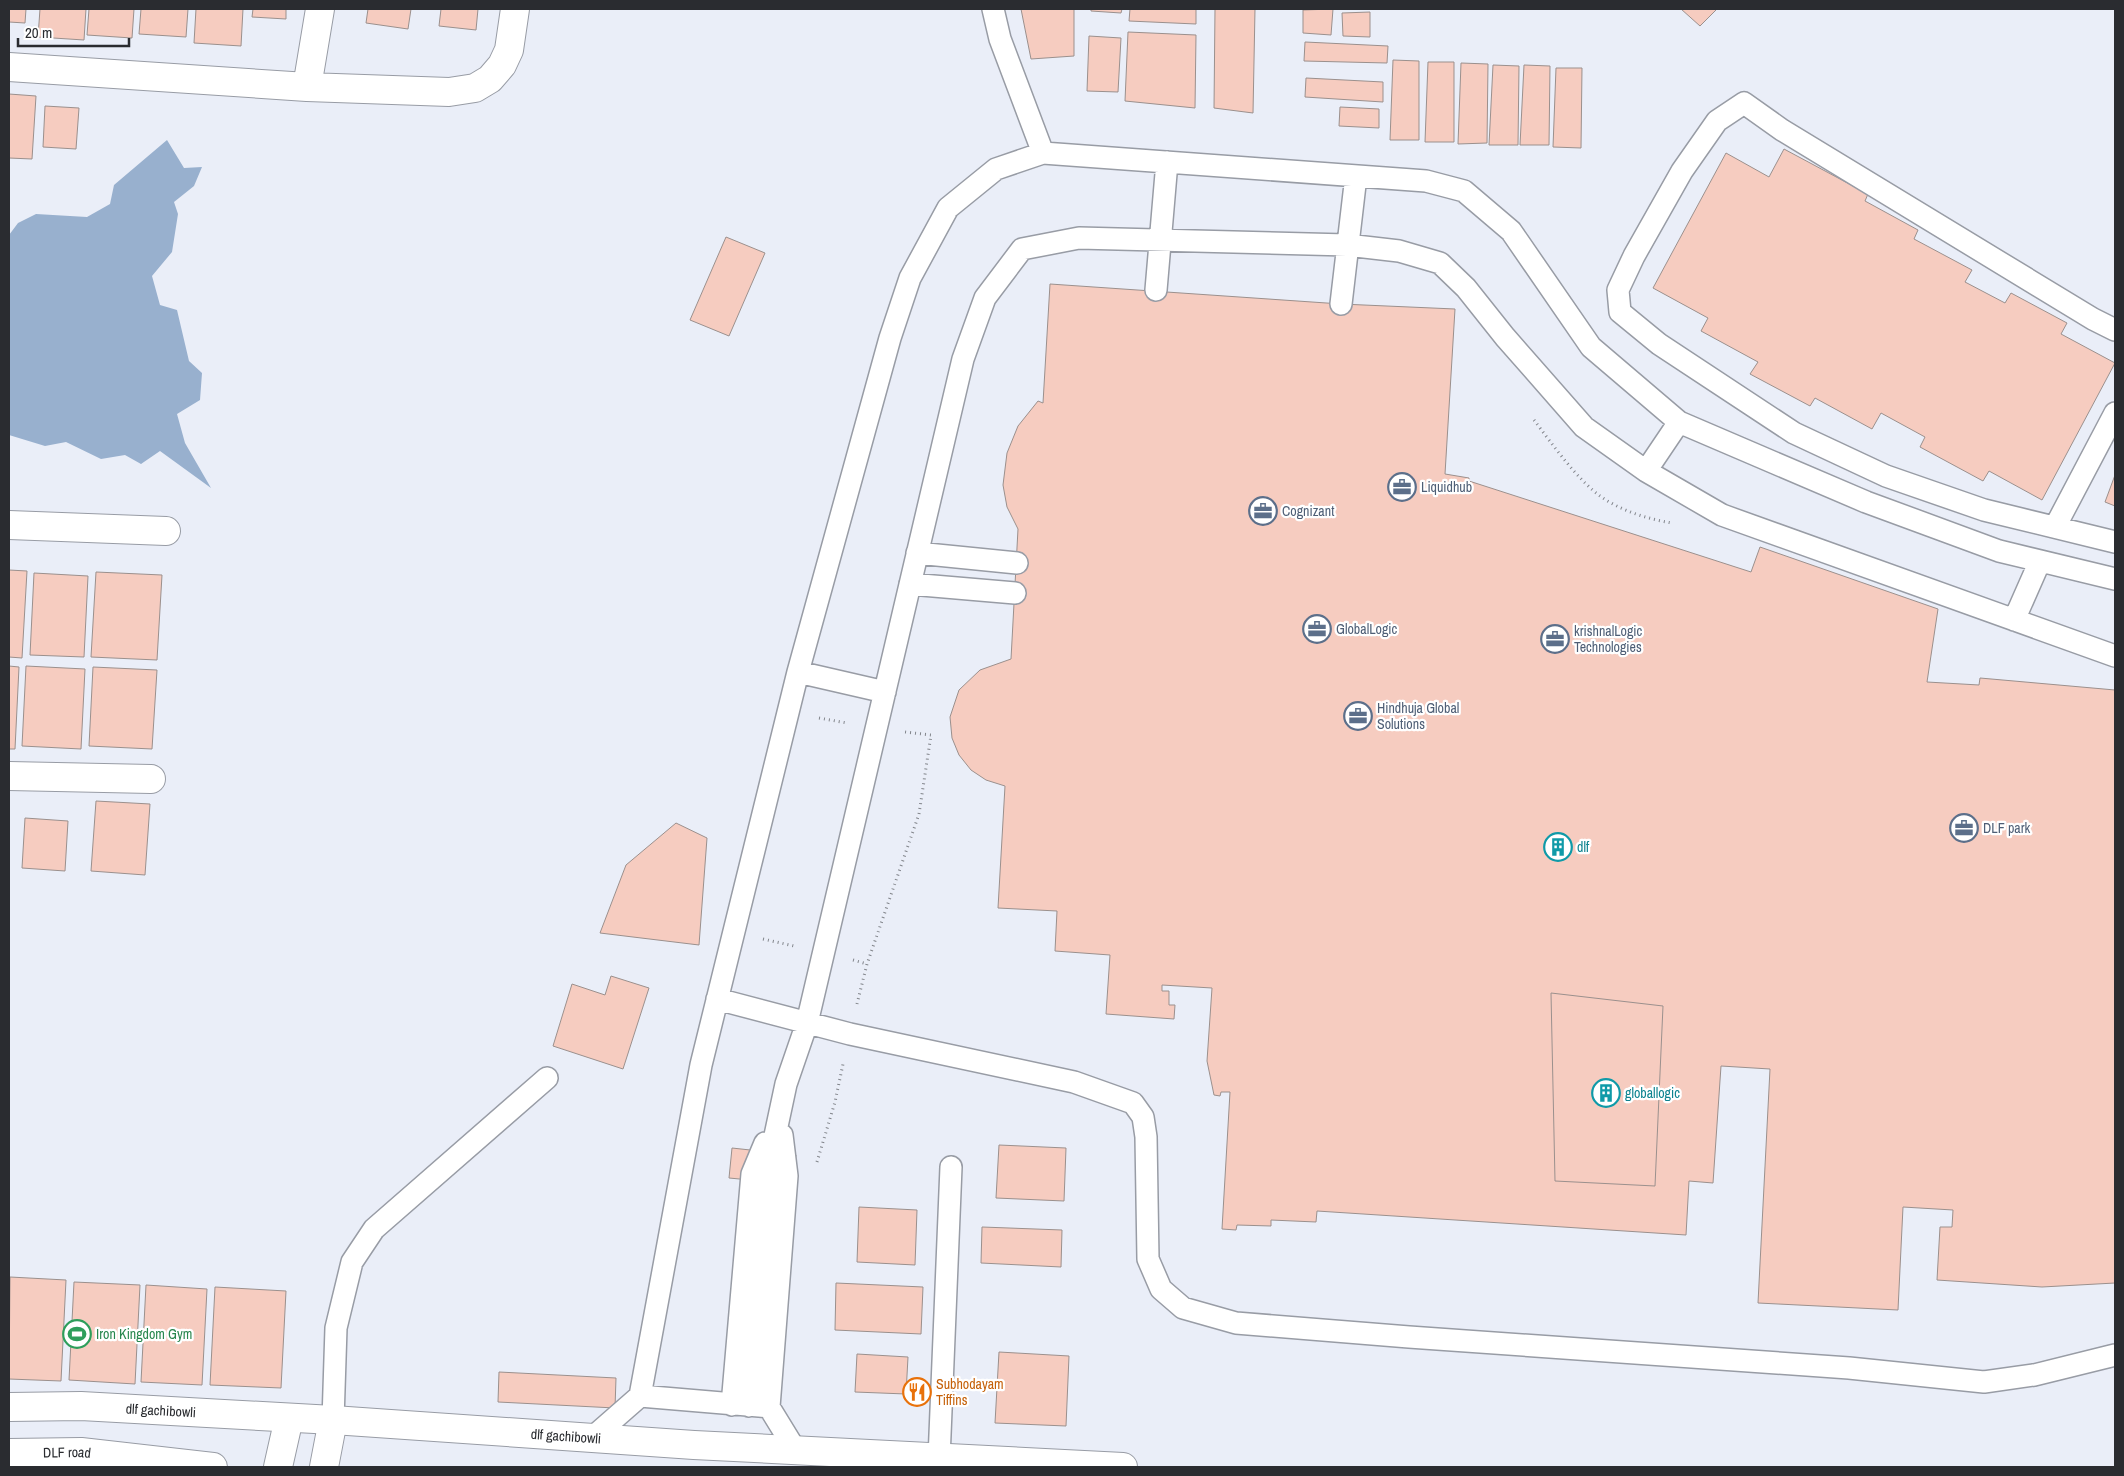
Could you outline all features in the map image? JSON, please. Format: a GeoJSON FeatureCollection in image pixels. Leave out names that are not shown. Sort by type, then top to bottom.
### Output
{"type":"FeatureCollection","features":[{"type":"Feature","properties":{"kind":"main road"},"geometry":{"type":"LineString","coordinates":[[307,87],[320,9]]}},
{"type":"Feature","properties":{"kind":"main road"},"geometry":{"type":"LineString","coordinates":[[9,67],[307,87],[449,92],[474,88],[490,79],[502,65],[508,50],[515,9]]}},
{"type":"Feature","properties":{"kind":"main road"},"geometry":{"type":"LineString","coordinates":[[9,525],[166,531]]}},
{"type":"Feature","properties":{"kind":"main road"},"geometry":{"type":"LineString","coordinates":[[9,776],[151,779]]}},
{"type":"Feature","properties":{"kind":"main road","name":"dlf gachibowli"},"geometry":{"type":"LineString","coordinates":[[9,1407],[81,1406],[333,1420],[796,1451],[1123,1467]]}},
{"type":"Feature","properties":{"kind":"main road"},"geometry":{"type":"LineString","coordinates":[[278,1467],[289,1418]]}},
{"type":"Feature","properties":{"kind":"main road"},"geometry":{"type":"LineString","coordinates":[[324,1467],[333,1420]]}},
{"type":"Feature","properties":{"kind":"main road","name":"DLF road"},"geometry":{"type":"LineString","coordinates":[[9,1453],[81,1452],[213,1467]]}},
{"type":"Feature","properties":{"kind":"lane"},"geometry":{"type":"LineString","coordinates":[[993,9],[1000,38],[1043,153]]}},
{"type":"Feature","properties":{"kind":"lane"},"geometry":{"type":"LineString","coordinates":[[2115,330],[2093,319],[1782,130],[1744,103],[1717,121],[1682,171],[1634,256],[1618,290],[1620,312],[1653,339],[1794,433],[1886,476],[1984,510],[2115,542]]}},
{"type":"Feature","properties":{"kind":"lane"},"geometry":{"type":"LineString","coordinates":[[592,1438],[640,1396],[701,1065],[716,999],[798,672],[890,338],[910,278],[948,208],[996,170],[1043,153],[1426,181],[1464,191],[1512,231],[1591,347],[1679,422],[1866,502],[1999,551],[2115,579]]}},
{"type":"Feature","properties":{"kind":"lane"},"geometry":{"type":"LineString","coordinates":[[1156,290],[1166,162]]}},
{"type":"Feature","properties":{"kind":"lane"},"geometry":{"type":"LineString","coordinates":[[1341,304],[1356,176]]}},
{"type":"Feature","properties":{"kind":"lane"},"geometry":{"type":"LineString","coordinates":[[750,1406],[768,1175],[779,1111],[786,1084],[807,1023],[963,359],[985,298],[1022,249],[1079,238],[1347,245],[1399,251],[1440,263],[1466,288],[1505,337],[1584,427],[1646,471],[1722,515],[2115,656]]}},
{"type":"Feature","properties":{"kind":"lane"},"geometry":{"type":"LineString","coordinates":[[2055,527],[2115,413]]}},
{"type":"Feature","properties":{"kind":"lane"},"geometry":{"type":"LineString","coordinates":[[1646,471],[1679,422]]}},
{"type":"Feature","properties":{"kind":"lane"},"geometry":{"type":"LineString","coordinates":[[917,553],[1017,563]]}},
{"type":"Feature","properties":{"kind":"lane"},"geometry":{"type":"LineString","coordinates":[[2014,620],[2040,561]]}},
{"type":"Feature","properties":{"kind":"lane"},"geometry":{"type":"LineString","coordinates":[[910,584],[1015,593]]}},
{"type":"Feature","properties":{"kind":"lane"},"geometry":{"type":"LineString","coordinates":[[798,672],[885,692]]}},
{"type":"Feature","properties":{"kind":"lane"},"geometry":{"type":"LineString","coordinates":[[716,999],[807,1023],[1074,1082],[1133,1103],[1143,1118],[1146,1138],[1148,1259],[1162,1289],[1183,1308],[1236,1323],[1409,1338],[1848,1368],[1984,1382],[2034,1375],[2115,1354]]}},
{"type":"Feature","properties":{"kind":"lane"},"geometry":{"type":"LineString","coordinates":[[333,1420],[336,1328],[352,1262],[374,1229],[547,1078]]}},
{"type":"Feature","properties":{"kind":"lane"},"geometry":{"type":"LineString","coordinates":[[939,1459],[951,1168]]}},
{"type":"Feature","properties":{"kind":"lane"},"geometry":{"type":"LineString","coordinates":[[640,1396],[750,1406],[796,1451]]}},
{"type":"Feature","properties":{"kind":"path"},"geometry":{"type":"LineString","coordinates":[[733,933],[867,964]]}},
{"type":"Feature","properties":{"kind":"water"},"geometry":{"type":"Polygon","coordinates":[[[167,140],[184,168],[202,167],[194,186],[174,202],[178,214],[172,252],[152,276],[160,305],[177,310],[189,361],[202,373],[200,400],[177,414],[185,443],[211,488],[160,451],[141,464],[125,455],[101,459],[66,442],[45,446],[9,435],[9,235],[18,223],[36,214],[87,217],[110,204],[114,185],[167,140]]]}},
{"type":"Feature","properties":{"kind":"building"},"geometry":{"type":"Polygon","coordinates":[[[9,9],[26,9],[25,23],[9,22],[9,9]]]}},
{"type":"Feature","properties":{"kind":"building"},"geometry":{"type":"Polygon","coordinates":[[[40,9],[86,9],[84,40],[38,37],[40,9]]]}},
{"type":"Feature","properties":{"kind":"building"},"geometry":{"type":"Polygon","coordinates":[[[89,9],[134,9],[132,38],[87,35],[89,9]]]}},
{"type":"Feature","properties":{"kind":"building"},"geometry":{"type":"Polygon","coordinates":[[[141,9],[188,9],[186,37],[139,34],[141,9]]]}},
{"type":"Feature","properties":{"kind":"building"},"geometry":{"type":"Polygon","coordinates":[[[196,9],[243,9],[241,46],[194,43],[196,9]]]}},
{"type":"Feature","properties":{"kind":"building"},"geometry":{"type":"Polygon","coordinates":[[[253,9],[286,9],[286,19],[252,17],[253,9]]]}},
{"type":"Feature","properties":{"kind":"building"},"geometry":{"type":"Polygon","coordinates":[[[368,9],[411,9],[408,29],[366,23],[368,9]]]}},
{"type":"Feature","properties":{"kind":"building"},"geometry":{"type":"Polygon","coordinates":[[[441,9],[478,9],[476,30],[439,26],[441,9]]]}},
{"type":"Feature","properties":{"kind":"building"},"geometry":{"type":"Polygon","coordinates":[[[1021,9],[1074,9],[1074,56],[1031,59],[1021,9]]]}},
{"type":"Feature","properties":{"kind":"building"},"geometry":{"type":"Polygon","coordinates":[[[1091,9],[1122,9],[1121,13],[1091,11],[1091,9]]]}},
{"type":"Feature","properties":{"kind":"building"},"geometry":{"type":"Polygon","coordinates":[[[1130,9],[1196,9],[1196,24],[1129,21],[1130,9]]]}},
{"type":"Feature","properties":{"kind":"building"},"geometry":{"type":"Polygon","coordinates":[[[1215,9],[1255,9],[1253,113],[1214,108],[1215,9]]]}},
{"type":"Feature","properties":{"kind":"building"},"geometry":{"type":"Polygon","coordinates":[[[1333,9],[1331,35],[1303,33],[1303,10],[1333,9]]]}},
{"type":"Feature","properties":{"kind":"building"},"geometry":{"type":"Polygon","coordinates":[[[1681,9],[1717,9],[1700,26],[1681,9]]]}},
{"type":"Feature","properties":{"kind":"building"},"geometry":{"type":"Polygon","coordinates":[[[1370,12],[1370,37],[1343,36],[1342,13],[1370,12]]]}},
{"type":"Feature","properties":{"kind":"building"},"geometry":{"type":"Polygon","coordinates":[[[1128,32],[1196,35],[1195,108],[1125,101],[1128,32]]]}},
{"type":"Feature","properties":{"kind":"building"},"geometry":{"type":"Polygon","coordinates":[[[1089,36],[1121,38],[1118,92],[1087,91],[1089,36]]]}},
{"type":"Feature","properties":{"kind":"building"},"geometry":{"type":"Polygon","coordinates":[[[1305,42],[1388,46],[1387,63],[1304,61],[1305,42]]]}},
{"type":"Feature","properties":{"kind":"building"},"geometry":{"type":"Polygon","coordinates":[[[1393,60],[1419,61],[1419,140],[1390,140],[1393,60]]]}},
{"type":"Feature","properties":{"kind":"building"},"geometry":{"type":"Polygon","coordinates":[[[1428,62],[1454,62],[1454,142],[1425,142],[1428,62]]]}},
{"type":"Feature","properties":{"kind":"building"},"geometry":{"type":"Polygon","coordinates":[[[1461,63],[1488,64],[1487,143],[1458,144],[1461,63]]]}},
{"type":"Feature","properties":{"kind":"building"},"geometry":{"type":"Polygon","coordinates":[[[1493,65],[1519,66],[1518,145],[1489,145],[1493,65]]]}},
{"type":"Feature","properties":{"kind":"building"},"geometry":{"type":"Polygon","coordinates":[[[1524,65],[1550,66],[1549,145],[1520,145],[1524,65]]]}},
{"type":"Feature","properties":{"kind":"building"},"geometry":{"type":"Polygon","coordinates":[[[1556,68],[1582,68],[1581,148],[1553,147],[1556,68]]]}},
{"type":"Feature","properties":{"kind":"building"},"geometry":{"type":"Polygon","coordinates":[[[1306,78],[1383,82],[1383,102],[1305,97],[1306,78]]]}},
{"type":"Feature","properties":{"kind":"building"},"geometry":{"type":"Polygon","coordinates":[[[9,94],[36,96],[32,159],[9,158],[9,94]]]}},
{"type":"Feature","properties":{"kind":"building"},"geometry":{"type":"Polygon","coordinates":[[[45,106],[79,108],[76,149],[43,147],[45,106]]]}},
{"type":"Feature","properties":{"kind":"building"},"geometry":{"type":"Polygon","coordinates":[[[1340,107],[1379,109],[1379,128],[1339,126],[1340,107]]]}},
{"type":"Feature","properties":{"kind":"building"},"geometry":{"type":"Polygon","coordinates":[[[1784,149],[1868,194],[1865,201],[1918,230],[1914,239],[1972,270],[1965,282],[2005,303],[2011,293],[2067,323],[2061,334],[2115,363],[2042,500],[1989,471],[1983,481],[1920,447],[1925,437],[1881,413],[1872,429],[1815,398],[1810,406],[1750,374],[1758,362],[1701,331],[1708,318],[1653,288],[1726,153],[1769,177],[1784,149]]]}},
{"type":"Feature","properties":{"kind":"building"},"geometry":{"type":"Polygon","coordinates":[[[726,237],[765,253],[729,336],[690,320],[726,237]]]}},
{"type":"Feature","properties":{"kind":"building","name":"dlf"},"geometry":{"type":"Polygon","coordinates":[[[1050,284],[1341,304],[1455,309],[1445,474],[1469,478],[1469,481],[1751,572],[1760,547],[1938,609],[1927,682],[1979,685],[1980,678],[2115,690],[2115,1283],[2042,1287],[1937,1280],[1940,1227],[1952,1227],[1953,1210],[1903,1207],[1898,1310],[1758,1303],[1770,1069],[1721,1066],[1713,1183],[1689,1181],[1686,1235],[1317,1211],[1316,1222],[1271,1220],[1271,1226],[1237,1225],[1236,1230],[1222,1229],[1230,1092],[1221,1092],[1220,1096],[1214,1095],[1207,1061],[1212,988],[1162,985],[1162,991],[1169,991],[1169,1005],[1175,1005],[1174,1019],[1106,1014],[1110,955],[1055,951],[1057,911],[998,908],[1005,786],[986,780],[971,770],[959,755],[952,738],[950,717],[959,690],[980,670],[1011,659],[1018,529],[1007,507],[1003,485],[1007,453],[1018,426],[1038,401],[1043,403],[1050,284]]]}},
{"type":"Feature","properties":{"kind":"building"},"geometry":{"type":"Polygon","coordinates":[[[2115,475],[2115,506],[2105,502],[2115,475]]]}},
{"type":"Feature","properties":{"kind":"building"},"geometry":{"type":"Polygon","coordinates":[[[9,570],[27,571],[22,658],[9,657],[9,570]]]}},
{"type":"Feature","properties":{"kind":"building"},"geometry":{"type":"Polygon","coordinates":[[[96,572],[162,575],[157,660],[91,657],[96,572]]]}},
{"type":"Feature","properties":{"kind":"building"},"geometry":{"type":"Polygon","coordinates":[[[34,573],[88,576],[84,657],[30,655],[34,573]]]}},
{"type":"Feature","properties":{"kind":"building"},"geometry":{"type":"Polygon","coordinates":[[[9,666],[19,667],[15,749],[9,749],[9,666]]]}},
{"type":"Feature","properties":{"kind":"building"},"geometry":{"type":"Polygon","coordinates":[[[26,666],[85,669],[81,749],[22,746],[26,666]]]}},
{"type":"Feature","properties":{"kind":"building"},"geometry":{"type":"Polygon","coordinates":[[[93,667],[157,670],[152,749],[89,746],[93,667]]]}},
{"type":"Feature","properties":{"kind":"building"},"geometry":{"type":"Polygon","coordinates":[[[96,801],[150,804],[145,875],[91,871],[96,801]]]}},
{"type":"Feature","properties":{"kind":"building"},"geometry":{"type":"Polygon","coordinates":[[[25,818],[68,821],[65,871],[22,868],[25,818]]]}},
{"type":"Feature","properties":{"kind":"building"},"geometry":{"type":"Polygon","coordinates":[[[676,823],[707,838],[699,945],[600,933],[626,865],[676,823]]]}},
{"type":"Feature","properties":{"kind":"building"},"geometry":{"type":"Polygon","coordinates":[[[611,976],[649,988],[623,1069],[553,1046],[572,984],[605,995],[611,976]]]}},
{"type":"Feature","properties":{"kind":"building","name":"globallogic"},"geometry":{"type":"Polygon","coordinates":[[[1551,993],[1663,1006],[1655,1186],[1555,1181],[1551,993]]]}},
{"type":"Feature","properties":{"kind":"building"},"geometry":{"type":"Polygon","coordinates":[[[999,1145],[1066,1148],[1064,1201],[996,1198],[999,1145]]]}},
{"type":"Feature","properties":{"kind":"building"},"geometry":{"type":"Polygon","coordinates":[[[732,1148],[796,1155],[792,1184],[729,1178],[732,1148]]]}},
{"type":"Feature","properties":{"kind":"building"},"geometry":{"type":"Polygon","coordinates":[[[859,1207],[917,1210],[915,1265],[857,1262],[859,1207]]]}},
{"type":"Feature","properties":{"kind":"building"},"geometry":{"type":"Polygon","coordinates":[[[982,1227],[1062,1230],[1061,1267],[981,1263],[982,1227]]]}},
{"type":"Feature","properties":{"kind":"building"},"geometry":{"type":"Polygon","coordinates":[[[10,1277],[66,1280],[61,1381],[9,1379],[10,1277]]]}},
{"type":"Feature","properties":{"kind":"building"},"geometry":{"type":"Polygon","coordinates":[[[74,1282],[140,1285],[135,1384],[69,1380],[74,1282]]]}},
{"type":"Feature","properties":{"kind":"building"},"geometry":{"type":"Polygon","coordinates":[[[836,1283],[923,1287],[921,1334],[835,1330],[836,1283]]]}},
{"type":"Feature","properties":{"kind":"building"},"geometry":{"type":"Polygon","coordinates":[[[146,1285],[207,1289],[202,1385],[141,1382],[146,1285]]]}},
{"type":"Feature","properties":{"kind":"building"},"geometry":{"type":"Polygon","coordinates":[[[215,1287],[286,1291],[281,1388],[210,1385],[215,1287]]]}},
{"type":"Feature","properties":{"kind":"building"},"geometry":{"type":"Polygon","coordinates":[[[999,1352],[1069,1356],[1066,1426],[995,1423],[999,1352]]]}},
{"type":"Feature","properties":{"kind":"building"},"geometry":{"type":"Polygon","coordinates":[[[857,1354],[908,1357],[906,1394],[855,1392],[857,1354]]]}},
{"type":"Feature","properties":{"kind":"building"},"geometry":{"type":"Polygon","coordinates":[[[499,1372],[616,1378],[615,1408],[498,1402],[499,1372]]]}},
{"type":"Feature","properties":{"kind":"place","name":"Liquidhub"},"geometry":{"type":"Point","coordinates":[1402,487]}},
{"type":"Feature","properties":{"kind":"place","name":"Cognizant"},"geometry":{"type":"Point","coordinates":[1263,511]}},
{"type":"Feature","properties":{"kind":"place","name":"GlobalLogic"},"geometry":{"type":"Point","coordinates":[1317,629]}},
{"type":"Feature","properties":{"kind":"place","name":"krishnalLogic Technologies"},"geometry":{"type":"Point","coordinates":[1555,639]}},
{"type":"Feature","properties":{"kind":"place","name":"Hindhuja Global Solutions"},"geometry":{"type":"Point","coordinates":[1358,716]}},
{"type":"Feature","properties":{"kind":"place","name":"DLF park"},"geometry":{"type":"Point","coordinates":[1964,828]}},
{"type":"Feature","properties":{"kind":"place","name":"dlf"},"geometry":{"type":"Point","coordinates":[1558,847]}},
{"type":"Feature","properties":{"kind":"place","name":"globallogic"},"geometry":{"type":"Point","coordinates":[1606,1093]}},
{"type":"Feature","properties":{"kind":"place","name":"Iron Kingdom Gym"},"geometry":{"type":"Point","coordinates":[77,1334]}},
{"type":"Feature","properties":{"kind":"place","name":"Subhodayam Tiffins"},"geometry":{"type":"Point","coordinates":[917,1392]}}]}
